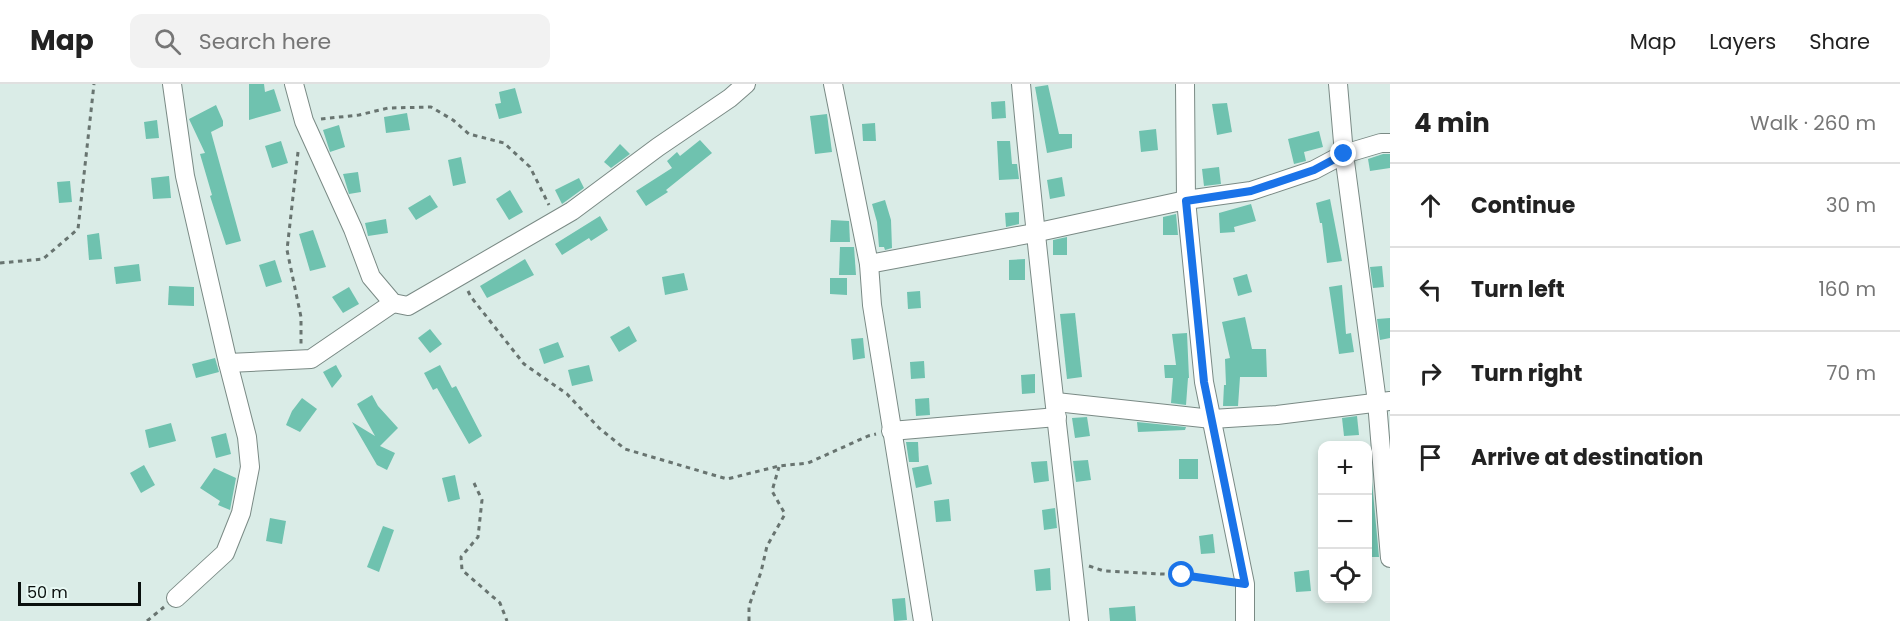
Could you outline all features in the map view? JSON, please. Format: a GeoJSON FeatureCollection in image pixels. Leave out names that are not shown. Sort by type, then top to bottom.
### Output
{"type":"FeatureCollection","features":[{"type":"Feature","properties":{"kind":"street"},"geometry":{"type":"LineString","coordinates":[[172,84],[185,176],[246,437],[249,467],[241,513],[225,553],[176,598]]}},
{"type":"Feature","properties":{"kind":"street"},"geometry":{"type":"LineString","coordinates":[[294,84],[304,121],[361,247],[372,277],[393,303],[408,306],[572,211],[658,147],[730,98],[746,84]]}},
{"type":"Feature","properties":{"kind":"street"},"geometry":{"type":"LineString","coordinates":[[833,84],[869,264],[872,305],[922,621]]}},
{"type":"Feature","properties":{"kind":"street"},"geometry":{"type":"LineString","coordinates":[[1021,84],[1034,233],[1057,409],[1079,621]]}},
{"type":"Feature","properties":{"kind":"street"},"geometry":{"type":"LineString","coordinates":[[1185,84],[1186,201],[1204,382],[1245,584],[1245,621]]}},
{"type":"Feature","properties":{"kind":"street"},"geometry":{"type":"LineString","coordinates":[[1338,84],[1344,154],[1384,401],[1390,558]]}},
{"type":"Feature","properties":{"kind":"street"},"geometry":{"type":"LineString","coordinates":[[869,264],[1186,201],[1251,191],[1314,170],[1344,154],[1381,143],[1390,143]]}},
{"type":"Feature","properties":{"kind":"street"},"geometry":{"type":"LineString","coordinates":[[228,363],[311,359],[393,303]]}},
{"type":"Feature","properties":{"kind":"street"},"geometry":{"type":"LineString","coordinates":[[891,430],[1057,409],[1212,419],[1277,415],[1384,401]]}},
{"type":"Feature","properties":{"kind":"path"},"geometry":{"type":"LineString","coordinates":[[0,262],[42,259],[78,229],[94,84]]}},
{"type":"Feature","properties":{"kind":"path"},"geometry":{"type":"LineString","coordinates":[[301,359],[301,317],[287,250],[299,144],[304,121],[359,115],[387,108],[431,107],[453,120],[469,134],[504,143],[530,167],[557,220]]}},
{"type":"Feature","properties":{"kind":"path"},"geometry":{"type":"LineString","coordinates":[[462,275],[471,297],[524,364],[567,394],[599,428],[626,449],[727,479],[779,466],[808,463],[868,436],[891,430]]}},
{"type":"Feature","properties":{"kind":"path"},"geometry":{"type":"LineString","coordinates":[[749,621],[749,606],[767,546],[785,514],[772,491],[779,466]]}},
{"type":"Feature","properties":{"kind":"path"},"geometry":{"type":"LineString","coordinates":[[474,483],[482,500],[478,537],[461,557],[462,570],[500,603],[507,621]]}},
{"type":"Feature","properties":{"kind":"path"},"geometry":{"type":"LineString","coordinates":[[1073,562],[1104,571],[1182,575],[1245,584]]}},
{"type":"Feature","properties":{"kind":"path"},"geometry":{"type":"LineString","coordinates":[[147,621],[176,598]]}},
{"type":"Feature","properties":{"kind":"building"},"geometry":{"type":"Polygon","coordinates":[[[249,84],[264,84],[265,92],[274,89],[281,111],[249,120],[249,84]]]}},
{"type":"Feature","properties":{"kind":"building"},"geometry":{"type":"Polygon","coordinates":[[[1048,85],[1059,134],[1072,134],[1072,148],[1047,153],[1035,87],[1048,85]]]}},
{"type":"Feature","properties":{"kind":"building"},"geometry":{"type":"Polygon","coordinates":[[[515,88],[522,113],[499,119],[495,104],[501,103],[499,92],[515,88]]]}},
{"type":"Feature","properties":{"kind":"building"},"geometry":{"type":"Polygon","coordinates":[[[1005,101],[1006,118],[992,119],[991,102],[1005,101]]]}},
{"type":"Feature","properties":{"kind":"building"},"geometry":{"type":"Polygon","coordinates":[[[1227,103],[1232,132],[1217,135],[1212,104],[1227,103]]]}},
{"type":"Feature","properties":{"kind":"building"},"geometry":{"type":"Polygon","coordinates":[[[216,105],[223,126],[211,132],[241,241],[226,245],[210,196],[212,195],[200,154],[205,153],[189,119],[216,105]]]}},
{"type":"Feature","properties":{"kind":"building"},"geometry":{"type":"Polygon","coordinates":[[[407,113],[410,130],[386,133],[384,117],[407,113]]]}},
{"type":"Feature","properties":{"kind":"building"},"geometry":{"type":"Polygon","coordinates":[[[827,114],[832,152],[815,154],[810,116],[827,114]]]}},
{"type":"Feature","properties":{"kind":"building"},"geometry":{"type":"Polygon","coordinates":[[[157,120],[159,138],[146,139],[144,122],[157,120]]]}},
{"type":"Feature","properties":{"kind":"building"},"geometry":{"type":"Polygon","coordinates":[[[875,123],[876,141],[863,141],[862,124],[875,123]]]}},
{"type":"Feature","properties":{"kind":"building"},"geometry":{"type":"Polygon","coordinates":[[[339,125],[345,147],[330,152],[323,130],[339,125]]]}},
{"type":"Feature","properties":{"kind":"building"},"geometry":{"type":"Polygon","coordinates":[[[1156,129],[1158,150],[1141,152],[1139,131],[1156,129]]]}},
{"type":"Feature","properties":{"kind":"building"},"geometry":{"type":"Polygon","coordinates":[[[1319,131],[1323,147],[1304,152],[1306,161],[1294,164],[1288,139],[1319,131]]]}},
{"type":"Feature","properties":{"kind":"building"},"geometry":{"type":"Polygon","coordinates":[[[700,140],[712,153],[666,190],[668,192],[646,206],[636,191],[672,168],[667,161],[677,152],[680,156],[700,140]]]}},
{"type":"Feature","properties":{"kind":"building"},"geometry":{"type":"Polygon","coordinates":[[[281,141],[288,163],[272,168],[265,146],[281,141]]]}},
{"type":"Feature","properties":{"kind":"building"},"geometry":{"type":"Polygon","coordinates":[[[997,141],[1010,141],[1012,164],[1017,164],[1019,179],[999,180],[997,141]]]}},
{"type":"Feature","properties":{"kind":"building"},"geometry":{"type":"Polygon","coordinates":[[[620,144],[630,154],[611,168],[604,162],[620,144]]]}},
{"type":"Feature","properties":{"kind":"building"},"geometry":{"type":"Polygon","coordinates":[[[1390,154],[1390,168],[1370,171],[1368,159],[1390,154]]]}},
{"type":"Feature","properties":{"kind":"building"},"geometry":{"type":"Polygon","coordinates":[[[461,157],[466,183],[453,186],[448,160],[461,157]]]}},
{"type":"Feature","properties":{"kind":"building"},"geometry":{"type":"Polygon","coordinates":[[[1219,167],[1221,184],[1204,186],[1202,169],[1219,167]]]}},
{"type":"Feature","properties":{"kind":"building"},"geometry":{"type":"Polygon","coordinates":[[[358,172],[361,192],[349,194],[343,174],[358,172]]]}},
{"type":"Feature","properties":{"kind":"building"},"geometry":{"type":"Polygon","coordinates":[[[169,176],[171,198],[153,199],[151,178],[169,176]]]}},
{"type":"Feature","properties":{"kind":"building"},"geometry":{"type":"Polygon","coordinates":[[[1062,177],[1065,196],[1050,199],[1047,180],[1062,177]]]}},
{"type":"Feature","properties":{"kind":"building"},"geometry":{"type":"Polygon","coordinates":[[[579,178],[584,188],[562,204],[555,190],[579,178]]]}},
{"type":"Feature","properties":{"kind":"building"},"geometry":{"type":"Polygon","coordinates":[[[70,181],[72,202],[59,203],[57,182],[70,181]]]}},
{"type":"Feature","properties":{"kind":"building"},"geometry":{"type":"Polygon","coordinates":[[[510,190],[523,212],[509,220],[496,199],[510,190]]]}},
{"type":"Feature","properties":{"kind":"building"},"geometry":{"type":"Polygon","coordinates":[[[430,195],[438,207],[416,220],[408,208],[430,195]]]}},
{"type":"Feature","properties":{"kind":"building"},"geometry":{"type":"Polygon","coordinates":[[[1330,199],[1342,261],[1327,263],[1322,223],[1320,223],[1316,203],[1330,199]]]}},
{"type":"Feature","properties":{"kind":"building"},"geometry":{"type":"Polygon","coordinates":[[[885,200],[891,220],[892,248],[885,250],[884,247],[879,247],[877,222],[872,204],[885,200]]]}},
{"type":"Feature","properties":{"kind":"building"},"geometry":{"type":"Polygon","coordinates":[[[1251,204],[1256,221],[1234,227],[1235,232],[1220,233],[1219,213],[1251,204]]]}},
{"type":"Feature","properties":{"kind":"building"},"geometry":{"type":"Polygon","coordinates":[[[1019,212],[1019,224],[1006,227],[1005,213],[1019,212]]]}},
{"type":"Feature","properties":{"kind":"building"},"geometry":{"type":"Polygon","coordinates":[[[1176,214],[1178,235],[1163,235],[1163,217],[1176,214]]]}},
{"type":"Feature","properties":{"kind":"building"},"geometry":{"type":"Polygon","coordinates":[[[600,216],[608,230],[591,241],[589,238],[562,255],[555,244],[600,216]]]}},
{"type":"Feature","properties":{"kind":"building"},"geometry":{"type":"Polygon","coordinates":[[[386,219],[388,233],[368,236],[365,223],[386,219]]]}},
{"type":"Feature","properties":{"kind":"building"},"geometry":{"type":"Polygon","coordinates":[[[831,220],[849,221],[850,242],[830,242],[831,220]]]}},
{"type":"Feature","properties":{"kind":"building"},"geometry":{"type":"Polygon","coordinates":[[[313,230],[326,267],[310,271],[299,234],[313,230]]]}},
{"type":"Feature","properties":{"kind":"building"},"geometry":{"type":"Polygon","coordinates":[[[99,233],[102,259],[89,260],[87,235],[99,233]]]}},
{"type":"Feature","properties":{"kind":"building"},"geometry":{"type":"Polygon","coordinates":[[[1067,237],[1067,255],[1053,255],[1053,240],[1067,237]]]}},
{"type":"Feature","properties":{"kind":"building"},"geometry":{"type":"Polygon","coordinates":[[[840,247],[854,247],[856,275],[839,275],[840,247]]]}},
{"type":"Feature","properties":{"kind":"building"},"geometry":{"type":"Polygon","coordinates":[[[525,259],[534,275],[487,298],[480,286],[525,259]]]}},
{"type":"Feature","properties":{"kind":"building"},"geometry":{"type":"Polygon","coordinates":[[[1025,259],[1025,280],[1009,280],[1009,260],[1025,259]]]}},
{"type":"Feature","properties":{"kind":"building"},"geometry":{"type":"Polygon","coordinates":[[[275,260],[282,282],[266,287],[259,265],[275,260]]]}},
{"type":"Feature","properties":{"kind":"building"},"geometry":{"type":"Polygon","coordinates":[[[139,264],[141,281],[116,284],[114,267],[139,264]]]}},
{"type":"Feature","properties":{"kind":"building"},"geometry":{"type":"Polygon","coordinates":[[[1382,266],[1384,287],[1373,288],[1370,267],[1382,266]]]}},
{"type":"Feature","properties":{"kind":"building"},"geometry":{"type":"Polygon","coordinates":[[[684,273],[688,290],[665,295],[662,277],[684,273]]]}},
{"type":"Feature","properties":{"kind":"building"},"geometry":{"type":"Polygon","coordinates":[[[1247,274],[1252,292],[1238,296],[1233,278],[1247,274]]]}},
{"type":"Feature","properties":{"kind":"building"},"geometry":{"type":"Polygon","coordinates":[[[830,278],[847,278],[847,295],[830,294],[830,278]]]}},
{"type":"Feature","properties":{"kind":"building"},"geometry":{"type":"Polygon","coordinates":[[[1342,285],[1346,334],[1351,333],[1354,352],[1339,354],[1329,287],[1342,285]]]}},
{"type":"Feature","properties":{"kind":"building"},"geometry":{"type":"Polygon","coordinates":[[[169,286],[194,287],[194,306],[168,305],[169,286]]]}},
{"type":"Feature","properties":{"kind":"building"},"geometry":{"type":"Polygon","coordinates":[[[349,287],[359,304],[343,313],[332,297],[349,287]]]}},
{"type":"Feature","properties":{"kind":"building"},"geometry":{"type":"Polygon","coordinates":[[[920,291],[921,308],[908,309],[907,292],[920,291]]]}},
{"type":"Feature","properties":{"kind":"building"},"geometry":{"type":"Polygon","coordinates":[[[1075,313],[1082,377],[1067,379],[1060,314],[1075,313]]]}},
{"type":"Feature","properties":{"kind":"building"},"geometry":{"type":"Polygon","coordinates":[[[1245,317],[1252,349],[1266,349],[1267,377],[1240,377],[1238,406],[1223,406],[1224,385],[1226,385],[1225,359],[1230,358],[1222,322],[1245,317]]]}},
{"type":"Feature","properties":{"kind":"building"},"geometry":{"type":"Polygon","coordinates":[[[1390,318],[1390,338],[1380,340],[1377,319],[1390,318]]]}},
{"type":"Feature","properties":{"kind":"building"},"geometry":{"type":"Polygon","coordinates":[[[629,326],[637,341],[619,352],[610,337],[629,326]]]}},
{"type":"Feature","properties":{"kind":"building"},"geometry":{"type":"Polygon","coordinates":[[[430,329],[442,344],[430,353],[418,338],[430,329]]]}},
{"type":"Feature","properties":{"kind":"building"},"geometry":{"type":"Polygon","coordinates":[[[1187,333],[1189,378],[1186,405],[1171,403],[1173,378],[1165,378],[1164,365],[1176,365],[1172,334],[1187,333]]]}},
{"type":"Feature","properties":{"kind":"building"},"geometry":{"type":"Polygon","coordinates":[[[863,338],[865,358],[853,360],[851,339],[863,338]]]}},
{"type":"Feature","properties":{"kind":"building"},"geometry":{"type":"Polygon","coordinates":[[[558,342],[564,357],[544,364],[539,349],[558,342]]]}},
{"type":"Feature","properties":{"kind":"building"},"geometry":{"type":"Polygon","coordinates":[[[215,358],[219,372],[196,378],[192,364],[215,358]]]}},
{"type":"Feature","properties":{"kind":"building"},"geometry":{"type":"Polygon","coordinates":[[[924,361],[925,378],[911,379],[910,362],[924,361]]]}},
{"type":"Feature","properties":{"kind":"building"},"geometry":{"type":"Polygon","coordinates":[[[336,365],[342,376],[332,388],[323,372],[336,365]]]}},
{"type":"Feature","properties":{"kind":"building"},"geometry":{"type":"Polygon","coordinates":[[[440,365],[452,388],[456,386],[482,436],[469,444],[437,388],[433,390],[424,373],[440,365]]]}},
{"type":"Feature","properties":{"kind":"building"},"geometry":{"type":"Polygon","coordinates":[[[589,365],[593,381],[572,386],[568,370],[589,365]]]}},
{"type":"Feature","properties":{"kind":"building"},"geometry":{"type":"Polygon","coordinates":[[[1035,374],[1035,393],[1022,394],[1021,375],[1035,374]]]}},
{"type":"Feature","properties":{"kind":"building"},"geometry":{"type":"Polygon","coordinates":[[[372,395],[378,406],[398,428],[380,446],[395,453],[387,470],[377,465],[352,422],[375,436],[357,404],[372,395]]]}},
{"type":"Feature","properties":{"kind":"building"},"geometry":{"type":"Polygon","coordinates":[[[302,398],[317,409],[300,432],[286,425],[292,411],[302,398]]]}},
{"type":"Feature","properties":{"kind":"building"},"geometry":{"type":"Polygon","coordinates":[[[929,398],[930,415],[916,416],[915,399],[929,398]]]}},
{"type":"Feature","properties":{"kind":"building"},"geometry":{"type":"Polygon","coordinates":[[[1357,416],[1359,435],[1344,436],[1342,418],[1357,416]]]}},
{"type":"Feature","properties":{"kind":"building"},"geometry":{"type":"Polygon","coordinates":[[[1087,417],[1090,436],[1075,438],[1072,418],[1087,417]]]}},
{"type":"Feature","properties":{"kind":"building"},"geometry":{"type":"Polygon","coordinates":[[[1137,422],[1186,427],[1185,430],[1138,432],[1137,422]]]}},
{"type":"Feature","properties":{"kind":"building"},"geometry":{"type":"Polygon","coordinates":[[[171,423],[176,441],[149,448],[145,430],[171,423]]]}},
{"type":"Feature","properties":{"kind":"building"},"geometry":{"type":"Polygon","coordinates":[[[226,433],[231,454],[216,458],[211,437],[226,433]]]}},
{"type":"Feature","properties":{"kind":"building"},"geometry":{"type":"Polygon","coordinates":[[[906,442],[918,442],[919,462],[909,462],[906,442]]]}},
{"type":"Feature","properties":{"kind":"building"},"geometry":{"type":"Polygon","coordinates":[[[1179,459],[1198,459],[1198,479],[1179,479],[1179,459]]]}},
{"type":"Feature","properties":{"kind":"building"},"geometry":{"type":"Polygon","coordinates":[[[1088,460],[1091,480],[1076,482],[1073,461],[1088,460]]]}},
{"type":"Feature","properties":{"kind":"building"},"geometry":{"type":"Polygon","coordinates":[[[1047,461],[1049,481],[1034,483],[1031,462],[1047,461]]]}},
{"type":"Feature","properties":{"kind":"building"},"geometry":{"type":"Polygon","coordinates":[[[144,465],[155,485],[141,493],[130,473],[144,465]]]}},
{"type":"Feature","properties":{"kind":"building"},"geometry":{"type":"Polygon","coordinates":[[[928,465],[932,484],[916,488],[912,468],[928,465]]]}},
{"type":"Feature","properties":{"kind":"building"},"geometry":{"type":"Polygon","coordinates":[[[214,468],[236,478],[230,510],[218,505],[220,501],[200,488],[214,468]]]}},
{"type":"Feature","properties":{"kind":"building"},"geometry":{"type":"Polygon","coordinates":[[[455,475],[460,499],[448,502],[442,478],[455,475]]]}},
{"type":"Feature","properties":{"kind":"building"},"geometry":{"type":"Polygon","coordinates":[[[1372,482],[1379,557],[1372,557],[1372,482]]]}},
{"type":"Feature","properties":{"kind":"building"},"geometry":{"type":"Polygon","coordinates":[[[949,499],[951,521],[936,522],[934,501],[949,499]]]}},
{"type":"Feature","properties":{"kind":"building"},"geometry":{"type":"Polygon","coordinates":[[[1055,508],[1057,528],[1044,530],[1042,510],[1055,508]]]}},
{"type":"Feature","properties":{"kind":"building"},"geometry":{"type":"Polygon","coordinates":[[[270,518],[286,521],[282,544],[266,541],[270,518]]]}},
{"type":"Feature","properties":{"kind":"building"},"geometry":{"type":"Polygon","coordinates":[[[383,526],[394,530],[379,572],[367,567],[383,526]]]}},
{"type":"Feature","properties":{"kind":"building"},"geometry":{"type":"Polygon","coordinates":[[[1213,534],[1215,553],[1201,554],[1199,536],[1213,534]]]}},
{"type":"Feature","properties":{"kind":"building"},"geometry":{"type":"Polygon","coordinates":[[[1050,568],[1051,590],[1036,591],[1034,570],[1050,568]]]}},
{"type":"Feature","properties":{"kind":"building"},"geometry":{"type":"Polygon","coordinates":[[[1309,570],[1311,591],[1296,592],[1294,572],[1309,570]]]}},
{"type":"Feature","properties":{"kind":"building"},"geometry":{"type":"Polygon","coordinates":[[[905,598],[907,620],[894,621],[892,599],[905,598]]]}},
{"type":"Feature","properties":{"kind":"building"},"geometry":{"type":"Polygon","coordinates":[[[1135,606],[1136,621],[1110,621],[1109,608],[1135,606]]]}},
{"type":"Feature","properties":{"kind":"route"},"geometry":{"type":"LineString","coordinates":[[1182,575],[1245,584],[1204,382],[1186,201],[1251,191],[1314,170],[1344,154]]}}]}
